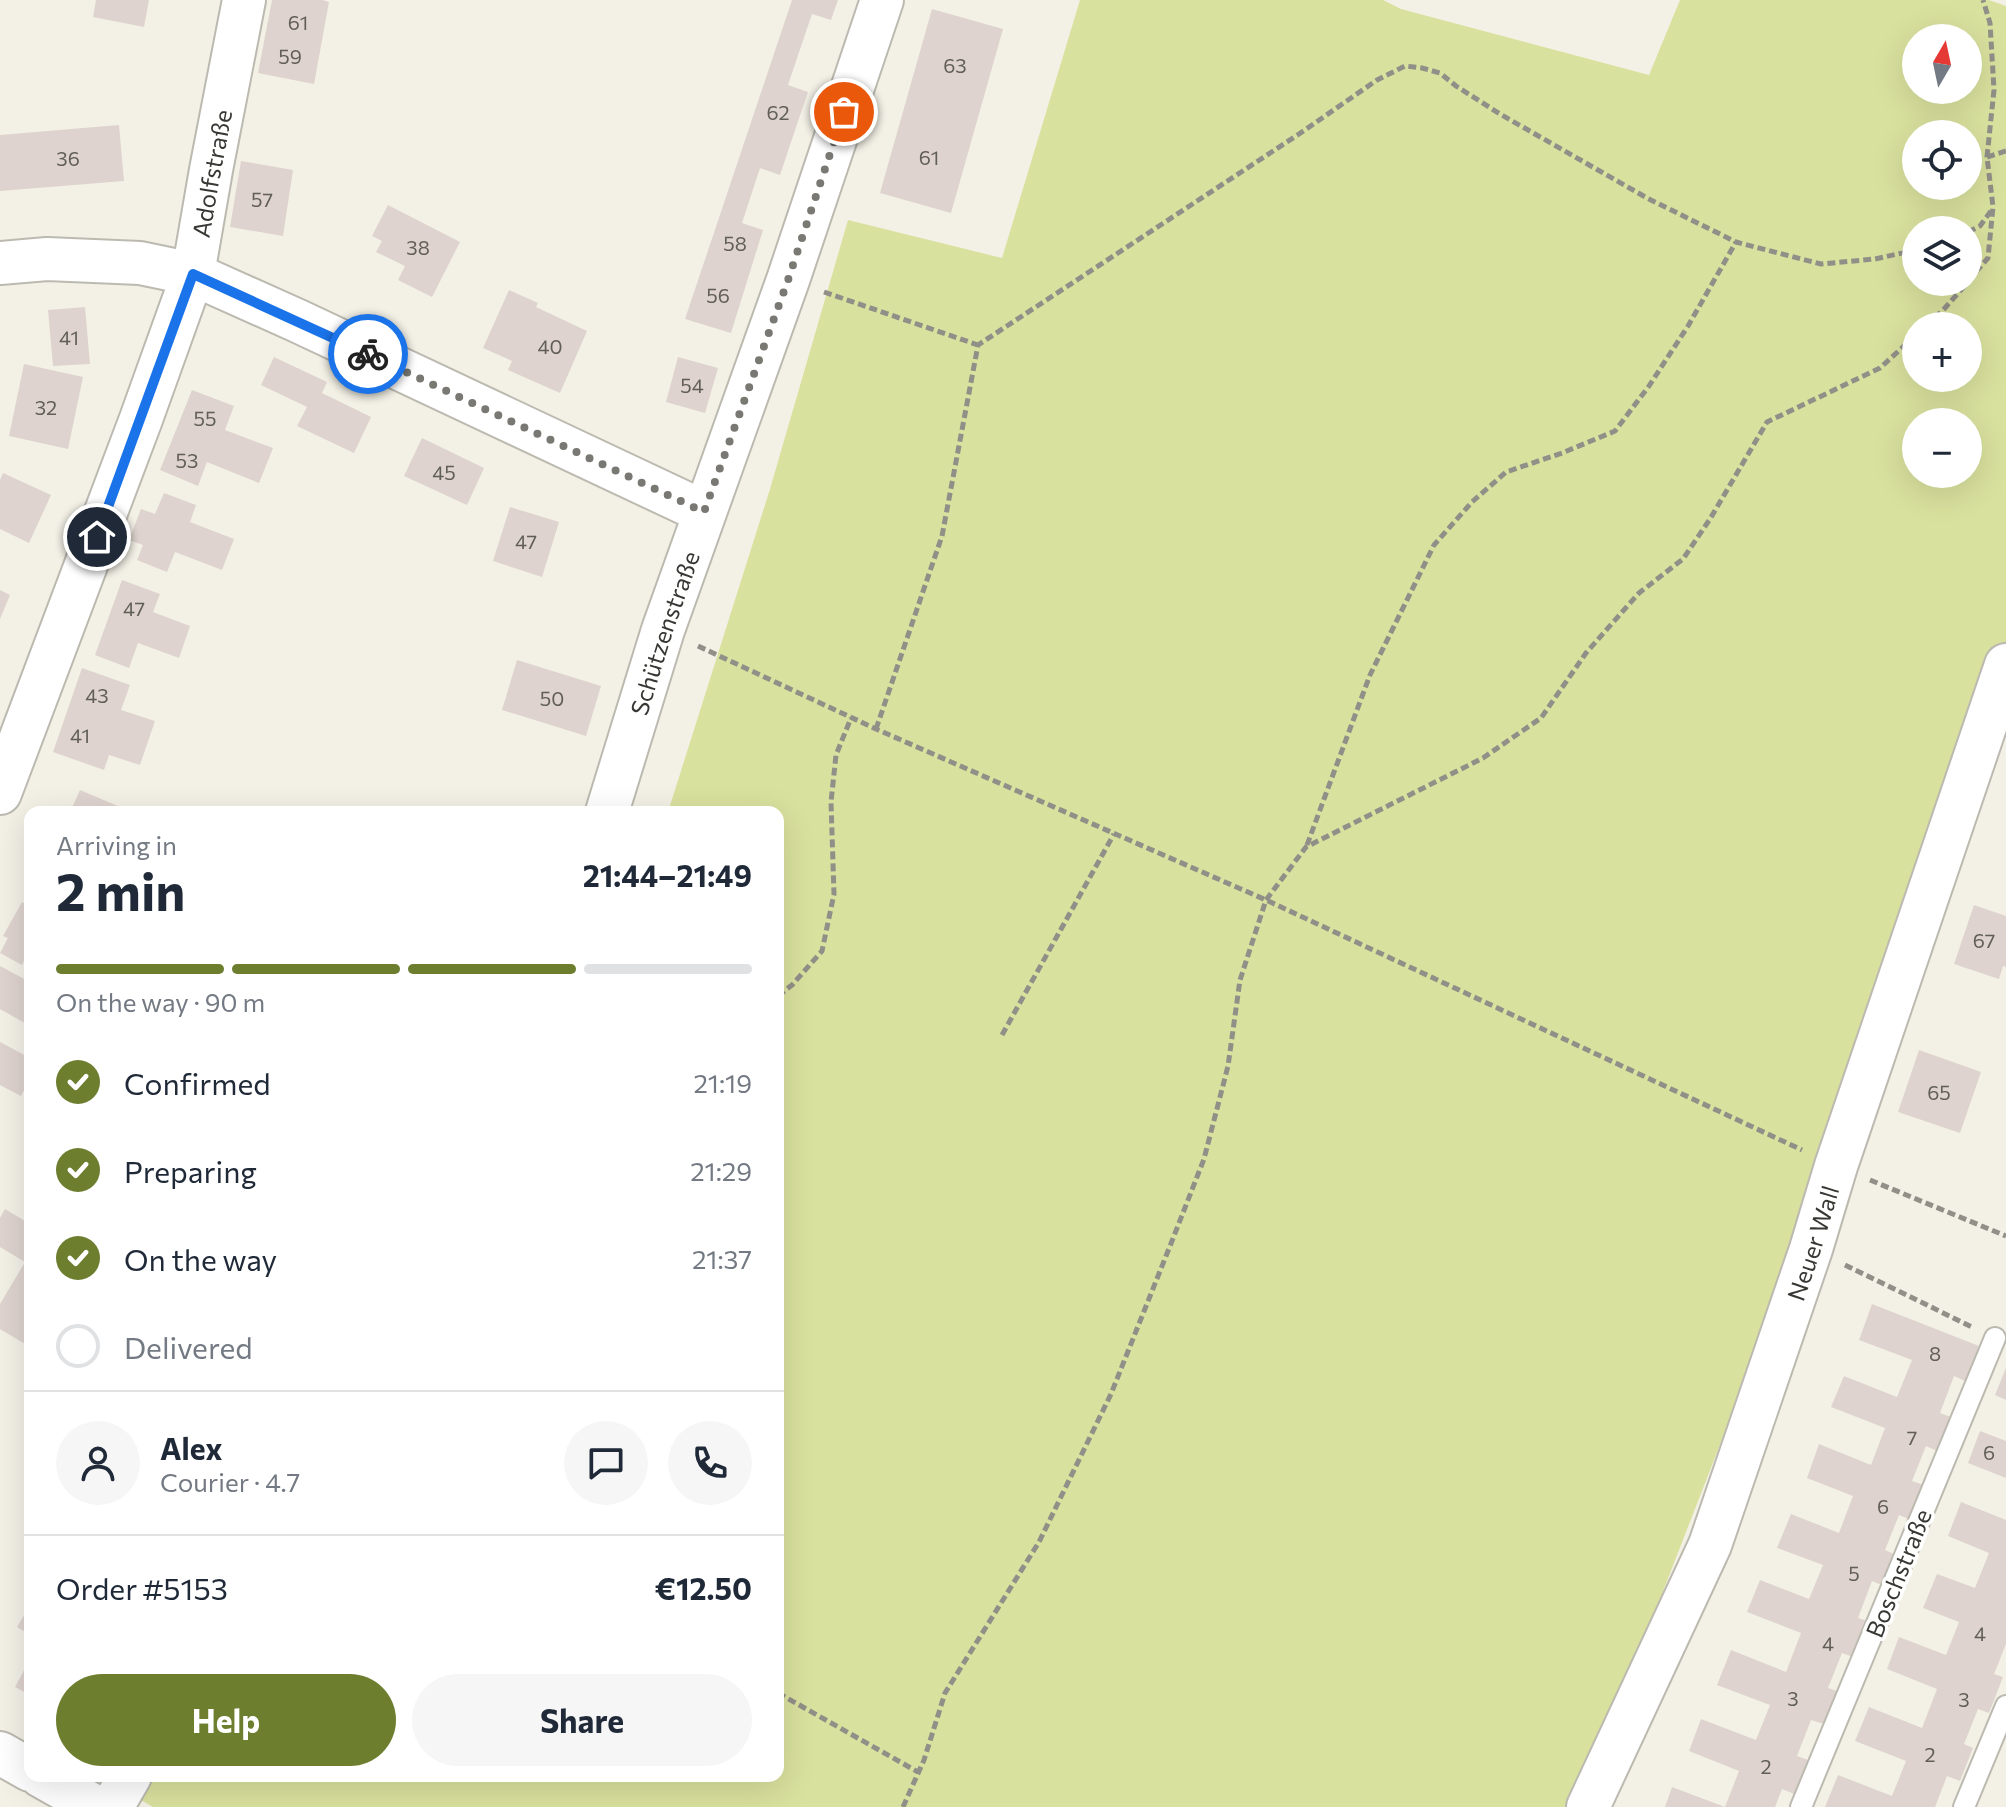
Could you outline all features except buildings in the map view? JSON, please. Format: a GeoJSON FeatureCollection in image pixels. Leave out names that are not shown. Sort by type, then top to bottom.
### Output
{"type":"FeatureCollection","features":[{"type":"Feature","properties":{"kind":"street","name":"Adolfstraße"},"geometry":{"type":"LineString","coordinates":[[0,793],[193,274],[244,0]]}},
{"type":"Feature","properties":{"kind":"street","name":"Schützenstraße"},"geometry":{"type":"LineString","coordinates":[[609,806],[663,630],[788,280],[882,0]]}},
{"type":"Feature","properties":{"kind":"street"},"geometry":{"type":"LineString","coordinates":[[0,263],[47,259],[140,263],[193,274],[704,512]]}},
{"type":"Feature","properties":{"kind":"street","name":"Neuer Wall"},"geometry":{"type":"LineString","coordinates":[[1588,1807],[1710,1545],[1811,1249],[1836,1166],[1994,734],[2006,665]]}},
{"type":"Feature","properties":{"kind":"street"},"geometry":{"type":"LineString","coordinates":[[0,1753],[24,1767]]}},
{"type":"Feature","properties":{"kind":"street"},"geometry":{"type":"LineString","coordinates":[[52,1782],[96,1807]]}},
{"type":"Feature","properties":{"kind":"street"},"geometry":{"type":"LineString","coordinates":[[112,1807],[127,1782]]}},
{"type":"Feature","properties":{"kind":"lane","name":"Boschstraße"},"geometry":{"type":"LineString","coordinates":[[1801,1807],[1995,1338]]}},
{"type":"Feature","properties":{"kind":"lane"},"geometry":{"type":"LineString","coordinates":[[1964,1807],[2006,1706]]}},
{"type":"Feature","properties":{"kind":"path"},"geometry":{"type":"LineString","coordinates":[[1982,265],[1988,258],[1993,207],[1987,157],[1994,90],[1990,23],[1983,0]]}},
{"type":"Feature","properties":{"kind":"path"},"geometry":{"type":"LineString","coordinates":[[876,729],[942,536],[978,345],[1377,80],[1405,66],[1440,73],[1500,114],[1647,198],[1736,242],[1821,264],[1902,253]]}},
{"type":"Feature","properties":{"kind":"path"},"geometry":{"type":"LineString","coordinates":[[1987,157],[2006,151]]}},
{"type":"Feature","properties":{"kind":"path"},"geometry":{"type":"LineString","coordinates":[[1982,223],[1993,207]]}},
{"type":"Feature","properties":{"kind":"path"},"geometry":{"type":"LineString","coordinates":[[903,1807],[924,1760],[945,1693],[1039,1542],[1111,1394],[1204,1159],[1228,1066],[1240,980],[1266,900],[1306,847],[1370,675],[1434,545],[1472,502],[1506,472],[1615,431],[1688,326],[1736,242]]}},
{"type":"Feature","properties":{"kind":"path"},"geometry":{"type":"LineString","coordinates":[[788,280],[978,345]]}},
{"type":"Feature","properties":{"kind":"path"},"geometry":{"type":"LineString","coordinates":[[1941,312],[1956,296]]}},
{"type":"Feature","properties":{"kind":"path"},"geometry":{"type":"LineString","coordinates":[[1306,847],[1483,758],[1541,718],[1586,653],[1621,613],[1639,593],[1683,559],[1767,422],[1880,368],[1902,348]]}},
{"type":"Feature","properties":{"kind":"path"},"geometry":{"type":"LineString","coordinates":[[663,630],[851,718],[1266,900],[1836,1166],[2006,1236]]}},
{"type":"Feature","properties":{"kind":"path"},"geometry":{"type":"LineString","coordinates":[[784,991],[822,951],[834,894],[831,802],[836,755],[851,718]]}},
{"type":"Feature","properties":{"kind":"path"},"geometry":{"type":"LineString","coordinates":[[1002,1035],[1114,834]]}},
{"type":"Feature","properties":{"kind":"path"},"geometry":{"type":"LineString","coordinates":[[1811,1249],[1995,1338]]}},
{"type":"Feature","properties":{"kind":"path"},"geometry":{"type":"LineString","coordinates":[[784,1696],[918,1772]]}},
{"type":"Feature","properties":{"kind":"green space"},"geometry":{"type":"Polygon","coordinates":[[[1080,0],[1383,0],[1401,9],[1649,75],[1680,0],[1989,0],[2006,6],[2006,649],[1798,1244],[1592,1774],[1573,1807],[153,1807],[132,1795],[140,1782],[784,1782],[784,806],[670,806],[770,489],[848,220],[1002,258],[1080,0]]]}},
{"type":"Feature","properties":{"kind":"way so far"},"geometry":{"type":"LineString","coordinates":[[368,354],[704,512],[788,280],[844,112]]}},
{"type":"Feature","properties":{"kind":"route"},"geometry":{"type":"LineString","coordinates":[[97,537],[193,274],[368,354]]}}]}
